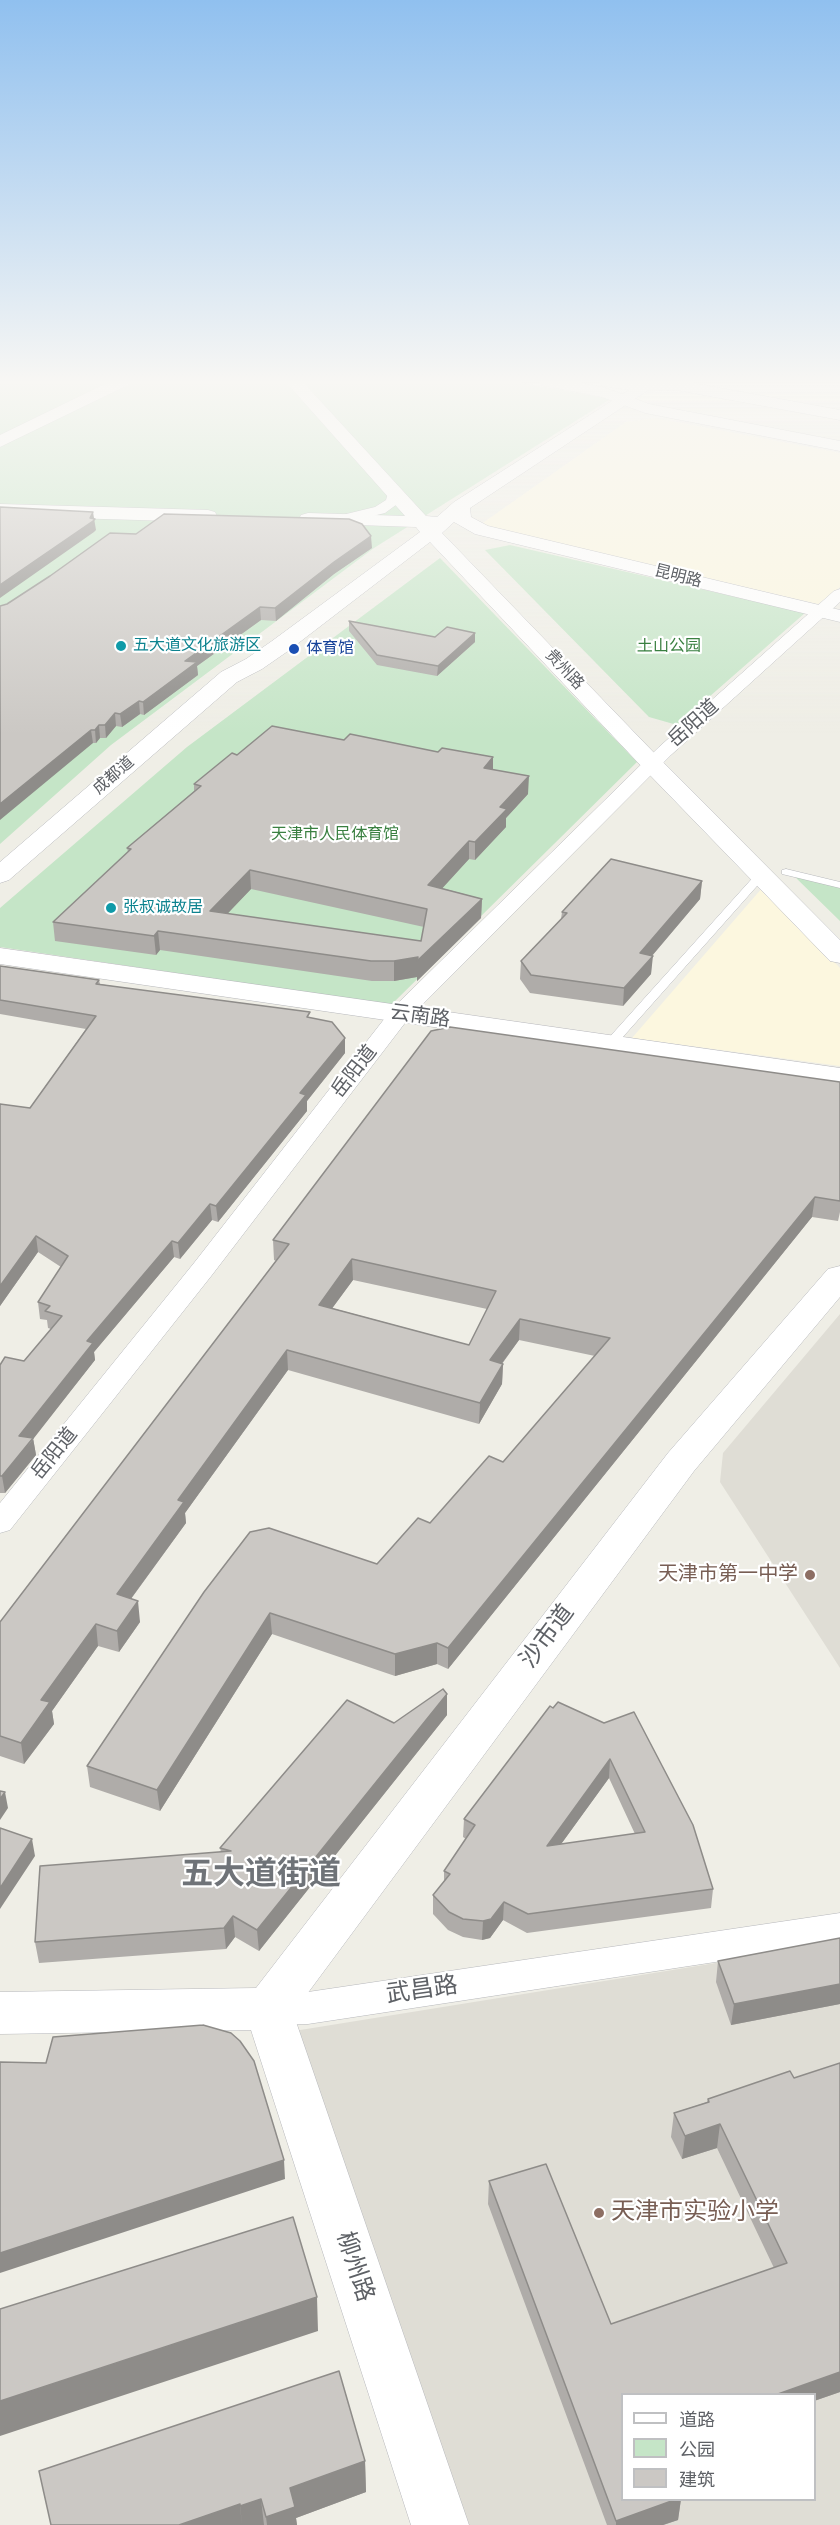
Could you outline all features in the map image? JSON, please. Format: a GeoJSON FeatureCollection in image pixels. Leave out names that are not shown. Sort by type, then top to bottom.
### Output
{"type":"FeatureCollection","features":[{"type":"Feature","properties":{"kind":"street"},"geometry":{"type":"LineString","coordinates":[[339,520],[380,510],[393,502],[393,499]]}},
{"type":"Feature","properties":{"kind":"street","name":"贵州路"},"geometry":{"type":"LineString","coordinates":[[401,499],[433,525],[658,757],[761,875],[840,955]]}},
{"type":"Feature","properties":{"kind":"street","name":"贵州路"},"geometry":{"type":"LineString","coordinates":[[413,499],[453,553],[658,757],[786,872],[840,927]]}},
{"type":"Feature","properties":{"kind":"street","name":"成都道"},"geometry":{"type":"LineString","coordinates":[[229,677],[236,661],[472,499]]}},
{"type":"Feature","properties":{"kind":"street","name":"昆明路"},"geometry":{"type":"LineString","coordinates":[[461,506],[460,515],[463,521],[482,530],[830,614]]}},
{"type":"Feature","properties":{"kind":"street"},"geometry":{"type":"LineString","coordinates":[[0,510],[232,517]]}},
{"type":"Feature","properties":{"kind":"street"},"geometry":{"type":"LineString","coordinates":[[108,534],[136,514]]}},
{"type":"Feature","properties":{"kind":"street"},"geometry":{"type":"LineString","coordinates":[[291,518],[433,525]]}},
{"type":"Feature","properties":{"kind":"street","name":"成都道"},"geometry":{"type":"LineString","coordinates":[[0,875],[229,677],[254,664],[280,646],[398,557],[433,525]]}},
{"type":"Feature","properties":{"kind":"street"},"geometry":{"type":"LineString","coordinates":[[398,557],[427,551],[453,553]]}},
{"type":"Feature","properties":{"kind":"street","name":"岳阳道"},"geometry":{"type":"LineString","coordinates":[[0,1522],[203,1269],[400,1014],[658,757],[830,614],[840,594]]}},
{"type":"Feature","properties":{"kind":"street","name":"云南路"},"geometry":{"type":"LineString","coordinates":[[0,956],[840,1077]]}},
{"type":"Feature","properties":{"kind":"street","name":"沙市道"},"geometry":{"type":"LineString","coordinates":[[268,2009],[681,1461],[840,1276]]}},
{"type":"Feature","properties":{"kind":"street","name":"武昌路"},"geometry":{"type":"LineString","coordinates":[[0,2013],[308,2008],[840,1928]]}},
{"type":"Feature","properties":{"kind":"street","name":"柳州路"},"geometry":{"type":"LineString","coordinates":[[268,2009],[440,2525]]}},
{"type":"Feature","properties":{"kind":"lane"},"geometry":{"type":"LineString","coordinates":[[786,872],[840,885]]}},
{"type":"Feature","properties":{"kind":"lane"},"geometry":{"type":"LineString","coordinates":[[610,1044],[761,875]]}},
{"type":"Feature","properties":{"kind":"shaded area"},"geometry":{"type":"Polygon","coordinates":[[[517,499],[840,499],[840,587],[818,604],[480,525],[517,499]]]}},
{"type":"Feature","properties":{"kind":"shaded area"},"geometry":{"type":"Polygon","coordinates":[[[763,887],[840,968],[840,1066],[632,1038],[763,887]]]}},
{"type":"Feature","properties":{"kind":"shaded area","name":"天津市第一中学"},"geometry":{"type":"Polygon","coordinates":[[[840,1314],[840,1668],[720,1482],[723,1453],[840,1314]]]}},
{"type":"Feature","properties":{"kind":"shaded area","name":"天津市实验小学"},"geometry":{"type":"Polygon","coordinates":[[[840,1943],[840,2525],[469,2525],[294,2031],[840,1943]]]}},
{"type":"Feature","properties":{"kind":"green space"},"geometry":{"type":"Polygon","coordinates":[[[0,499],[452,499],[374,548],[111,745],[0,844],[0,499]]]}},
{"type":"Feature","properties":{"kind":"green space","name":"土山公园"},"geometry":{"type":"Polygon","coordinates":[[[510,545],[805,613],[677,725],[649,717],[485,550],[510,545]]]}},
{"type":"Feature","properties":{"kind":"green space","name":"天津市人民体育馆"},"geometry":{"type":"Polygon","coordinates":[[[440,558],[637,762],[391,1005],[0,947],[0,908],[187,747],[440,558]]]}},
{"type":"Feature","properties":{"kind":"green space"},"geometry":{"type":"Polygon","coordinates":[[[794,876],[840,887],[840,921],[794,876]]]}},
{"type":"Feature","properties":{"kind":"building"},"geometry":{"type":"Polygon","coordinates":[[[0,507],[93,512],[90,518],[95,519],[0,585],[0,507]]]}},
{"type":"Feature","properties":{"kind":"building"},"geometry":{"type":"Polygon","coordinates":[[[164,514],[349,519],[362,524],[371,536],[275,608],[260,607],[185,661],[197,662],[143,702],[139,701],[120,714],[115,713],[105,725],[99,725],[95,730],[91,730],[0,804],[0,606],[7,604],[50,576],[110,533],[136,534],[164,514]]]}},
{"type":"Feature","properties":{"kind":"building"},"geometry":{"type":"Polygon","coordinates":[[[349,621],[435,637],[447,627],[475,633],[438,666],[377,655],[349,621]]]}},
{"type":"Feature","properties":{"kind":"building"},"geometry":{"type":"Polygon","coordinates":[[[272,726],[344,740],[350,734],[438,752],[442,748],[493,757],[484,768],[529,776],[500,807],[507,809],[475,842],[469,841],[428,885],[482,899],[417,961],[418,957],[394,961],[371,961],[158,931],[154,936],[53,922],[131,849],[127,848],[201,786],[194,784],[232,753],[237,755],[272,726]],[[250,870],[210,911],[421,941],[427,909],[250,870]]]}},
{"type":"Feature","properties":{"kind":"building"},"geometry":{"type":"Polygon","coordinates":[[[611,859],[702,881],[640,953],[653,956],[624,988],[531,975],[521,961],[567,913],[562,912],[611,859]]]}},
{"type":"Feature","properties":{"kind":"building"},"geometry":{"type":"Polygon","coordinates":[[[0,966],[99,980],[96,984],[310,1012],[307,1017],[332,1022],[345,1038],[300,1093],[306,1095],[216,1206],[210,1204],[178,1243],[172,1241],[87,1341],[93,1343],[19,1436],[33,1438],[2,1476],[0,1476],[0,1365],[5,1357],[24,1361],[62,1316],[45,1311],[50,1306],[38,1302],[68,1256],[36,1236],[0,1286],[0,1104],[30,1108],[96,1016],[0,1000],[0,966]]]}},
{"type":"Feature","properties":{"kind":"building"},"geometry":{"type":"Polygon","coordinates":[[[450,1027],[840,1082],[840,1201],[815,1197],[448,1648],[437,1643],[395,1654],[270,1613],[157,1790],[87,1766],[204,1592],[250,1532],[269,1528],[377,1564],[418,1518],[430,1523],[489,1456],[503,1462],[610,1338],[520,1319],[490,1360],[503,1364],[480,1403],[287,1350],[178,1500],[184,1502],[117,1594],[138,1601],[117,1631],[96,1624],[41,1700],[50,1702],[21,1743],[0,1736],[0,1622],[289,1244],[273,1240],[431,1031],[450,1027]],[[352,1259],[319,1305],[469,1345],[496,1291],[352,1259]]]}},
{"type":"Feature","properties":{"kind":"building"},"geometry":{"type":"Polygon","coordinates":[[[443,1689],[447,1694],[257,1930],[233,1916],[224,1928],[35,1942],[40,1866],[231,1851],[220,1848],[347,1700],[394,1723],[443,1689]]]}},
{"type":"Feature","properties":{"kind":"building"},"geometry":{"type":"Polygon","coordinates":[[[558,1702],[604,1723],[634,1712],[693,1825],[713,1889],[528,1914],[504,1902],[491,1919],[483,1921],[463,1919],[449,1912],[433,1895],[450,1874],[444,1871],[475,1825],[464,1819],[550,1706],[553,1708],[558,1702]],[[610,1759],[547,1846],[645,1832],[610,1759]]]}},
{"type":"Feature","properties":{"kind":"building"},"geometry":{"type":"Polygon","coordinates":[[[0,1828],[32,1839],[0,1888],[0,1828]]]}},
{"type":"Feature","properties":{"kind":"building"},"geometry":{"type":"Polygon","coordinates":[[[840,1938],[840,1984],[734,2004],[718,1961],[840,1938]]]}},
{"type":"Feature","properties":{"kind":"building"},"geometry":{"type":"Polygon","coordinates":[[[203,2025],[231,2033],[240,2041],[254,2061],[284,2160],[0,2253],[0,2062],[46,2063],[53,2037],[203,2025]]]}},
{"type":"Feature","properties":{"kind":"building"},"geometry":{"type":"Polygon","coordinates":[[[840,2063],[840,2372],[781,2393],[621,2393],[621,2501],[671,2501],[616,2521],[489,2181],[546,2164],[611,2324],[787,2263],[720,2124],[685,2136],[674,2113],[790,2071],[794,2078],[840,2063]]]}},
{"type":"Feature","properties":{"kind":"building"},"geometry":{"type":"Polygon","coordinates":[[[293,2217],[317,2297],[0,2401],[0,2309],[293,2217]]]}},
{"type":"Feature","properties":{"kind":"building"},"geometry":{"type":"Polygon","coordinates":[[[339,2371],[365,2461],[290,2488],[295,2507],[266,2517],[261,2499],[179,2525],[51,2525],[39,2471],[339,2371]]]}},
{"type":"Feature","properties":{"kind":"place","name":"五大道文化旅游区"},"geometry":{"type":"Point","coordinates":[121,646]}},
{"type":"Feature","properties":{"kind":"place","name":"体育馆"},"geometry":{"type":"Point","coordinates":[294,649]}},
{"type":"Feature","properties":{"kind":"place","name":"张叔诚故居"},"geometry":{"type":"Point","coordinates":[111,908]}},
{"type":"Feature","properties":{"kind":"place","name":"天津市第一中学"},"geometry":{"type":"Point","coordinates":[810,1575]}},
{"type":"Feature","properties":{"kind":"place","name":"天津市实验小学"},"geometry":{"type":"Point","coordinates":[599,2213]}},
{"type":"Feature","properties":{"kind":"district","name":"五大道街道"},"geometry":{"type":"Point","coordinates":[261,1876]}}]}
